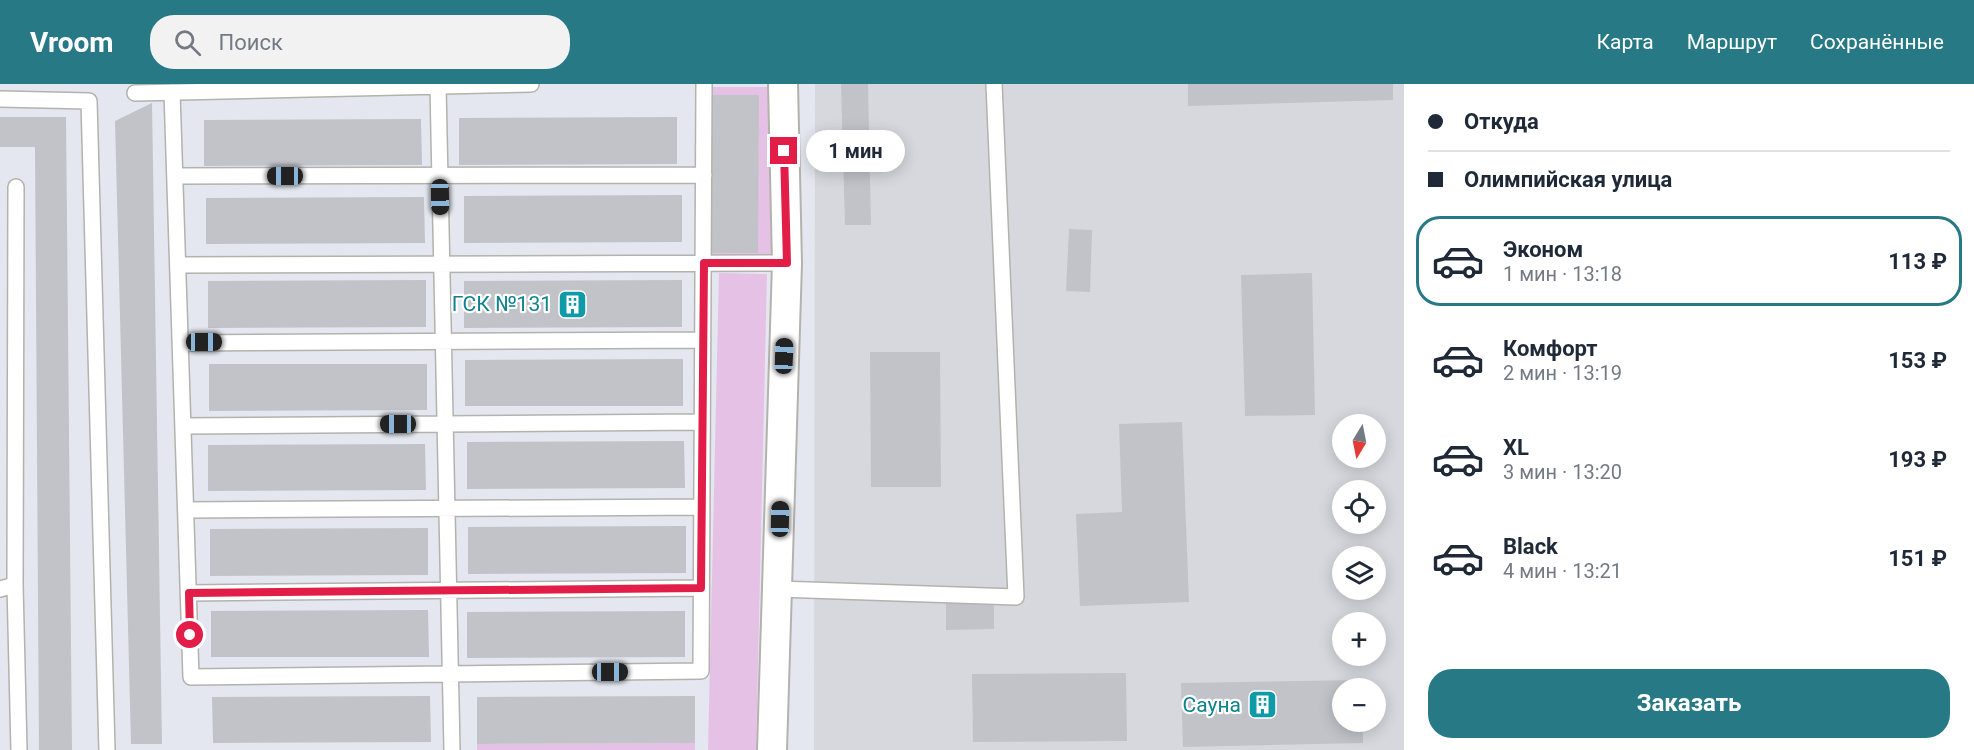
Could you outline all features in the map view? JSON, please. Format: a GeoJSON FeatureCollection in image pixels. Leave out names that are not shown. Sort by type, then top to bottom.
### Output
{"type":"FeatureCollection","features":[{"type":"Feature","properties":{"kind":"street"},"geometry":{"type":"LineString","coordinates":[[772,750],[787,263],[783,84]]}},
{"type":"Feature","properties":{"kind":"lane"},"geometry":{"type":"LineString","coordinates":[[135,93],[531,84]]}},
{"type":"Feature","properties":{"kind":"lane"},"geometry":{"type":"LineString","coordinates":[[172,92],[191,676],[701,671],[704,84]]}},
{"type":"Feature","properties":{"kind":"lane"},"geometry":{"type":"LineString","coordinates":[[778,589],[1016,597],[994,84]]}},
{"type":"Feature","properties":{"kind":"lane"},"geometry":{"type":"LineString","coordinates":[[438,86],[452,750]]}},
{"type":"Feature","properties":{"kind":"lane"},"geometry":{"type":"LineString","coordinates":[[0,99],[89,101],[107,750]]}},
{"type":"Feature","properties":{"kind":"lane"},"geometry":{"type":"LineString","coordinates":[[175,176],[704,175]]}},
{"type":"Feature","properties":{"kind":"lane"},"geometry":{"type":"LineString","coordinates":[[16,187],[7,587],[19,750]]}},
{"type":"Feature","properties":{"kind":"lane"},"geometry":{"type":"LineString","coordinates":[[178,265],[787,263]]}},
{"type":"Feature","properties":{"kind":"lane"},"geometry":{"type":"LineString","coordinates":[[180,343],[703,340]]}},
{"type":"Feature","properties":{"kind":"lane"},"geometry":{"type":"LineString","coordinates":[[183,426],[702,422]]}},
{"type":"Feature","properties":{"kind":"lane"},"geometry":{"type":"LineString","coordinates":[[186,510],[702,507]]}},
{"type":"Feature","properties":{"kind":"lane"},"geometry":{"type":"LineString","coordinates":[[189,593],[701,588]]}},
{"type":"Feature","properties":{"kind":"shaded area"},"geometry":{"type":"Polygon","coordinates":[[[815,84],[1404,84],[1404,750],[814,750],[815,84]]]}},
{"type":"Feature","properties":{"kind":"shaded area"},"geometry":{"type":"Polygon","coordinates":[[[712,87],[772,87],[775,259],[712,259],[712,253],[758,253],[712,95],[712,87]]]}},
{"type":"Feature","properties":{"kind":"shaded area"},"geometry":{"type":"Polygon","coordinates":[[[719,273],[767,274],[756,750],[708,750],[719,273]]]}},
{"type":"Feature","properties":{"kind":"shaded area"},"geometry":{"type":"Polygon","coordinates":[[[695,743],[695,750],[477,750],[477,744],[695,743]]]}},
{"type":"Feature","properties":{"kind":"building"},"geometry":{"type":"Polygon","coordinates":[[[841,84],[868,84],[871,225],[845,225],[841,84]]]}},
{"type":"Feature","properties":{"kind":"building"},"geometry":{"type":"Polygon","coordinates":[[[1188,84],[1393,84],[1393,100],[1188,106],[1188,84]]]}},
{"type":"Feature","properties":{"kind":"building"},"geometry":{"type":"Polygon","coordinates":[[[712,95],[759,95],[758,253],[712,253],[712,95]]]}},
{"type":"Feature","properties":{"kind":"building"},"geometry":{"type":"Polygon","coordinates":[[[152,103],[162,744],[131,744],[115,121],[152,103]]]}},
{"type":"Feature","properties":{"kind":"building"},"geometry":{"type":"Polygon","coordinates":[[[0,117],[66,117],[72,750],[39,750],[35,147],[0,147],[0,117]]]}},
{"type":"Feature","properties":{"kind":"building"},"geometry":{"type":"Polygon","coordinates":[[[677,117],[677,164],[459,165],[459,118],[677,117]]]}},
{"type":"Feature","properties":{"kind":"building"},"geometry":{"type":"Polygon","coordinates":[[[421,119],[422,165],[204,166],[204,120],[421,119]]]}},
{"type":"Feature","properties":{"kind":"building"},"geometry":{"type":"Polygon","coordinates":[[[682,195],[682,242],[464,243],[464,196],[682,195]]]}},
{"type":"Feature","properties":{"kind":"building"},"geometry":{"type":"Polygon","coordinates":[[[424,197],[425,243],[206,244],[206,198],[424,197]]]}},
{"type":"Feature","properties":{"kind":"building"},"geometry":{"type":"Polygon","coordinates":[[[1069,229],[1092,230],[1090,292],[1066,291],[1069,229]]]}},
{"type":"Feature","properties":{"kind":"building"},"geometry":{"type":"Polygon","coordinates":[[[1312,273],[1315,415],[1245,416],[1241,275],[1312,273]]]}},
{"type":"Feature","properties":{"kind":"building"},"geometry":{"type":"Polygon","coordinates":[[[426,280],[426,327],[208,328],[208,281],[426,280]]]}},
{"type":"Feature","properties":{"kind":"building","name":"ГСК №131"},"geometry":{"type":"Polygon","coordinates":[[[682,280],[682,327],[464,328],[464,281],[682,280]]]}},
{"type":"Feature","properties":{"kind":"building"},"geometry":{"type":"Polygon","coordinates":[[[870,352],[940,352],[941,487],[871,487],[870,352]]]}},
{"type":"Feature","properties":{"kind":"building"},"geometry":{"type":"Polygon","coordinates":[[[683,359],[683,406],[465,406],[465,360],[683,359]]]}},
{"type":"Feature","properties":{"kind":"building"},"geometry":{"type":"Polygon","coordinates":[[[209,364],[427,364],[427,410],[209,411],[209,364]]]}},
{"type":"Feature","properties":{"kind":"building"},"geometry":{"type":"Polygon","coordinates":[[[1182,422],[1189,602],[1080,606],[1076,514],[1122,512],[1119,424],[1182,422]]]}},
{"type":"Feature","properties":{"kind":"building"},"geometry":{"type":"Polygon","coordinates":[[[684,441],[685,488],[467,489],[467,442],[684,441]]]}},
{"type":"Feature","properties":{"kind":"building"},"geometry":{"type":"Polygon","coordinates":[[[425,444],[426,490],[208,491],[208,445],[425,444]]]}},
{"type":"Feature","properties":{"kind":"building"},"geometry":{"type":"Polygon","coordinates":[[[686,526],[686,573],[468,574],[468,527],[686,526]]]}},
{"type":"Feature","properties":{"kind":"building"},"geometry":{"type":"Polygon","coordinates":[[[428,528],[428,575],[210,576],[210,529],[428,528]]]}},
{"type":"Feature","properties":{"kind":"building"},"geometry":{"type":"Polygon","coordinates":[[[946,602],[994,603],[994,629],[946,630],[946,602]]]}},
{"type":"Feature","properties":{"kind":"building"},"geometry":{"type":"Polygon","coordinates":[[[428,610],[429,657],[211,657],[211,611],[428,610]]]}},
{"type":"Feature","properties":{"kind":"building"},"geometry":{"type":"Polygon","coordinates":[[[685,611],[685,657],[467,658],[467,612],[685,611]]]}},
{"type":"Feature","properties":{"kind":"building"},"geometry":{"type":"Polygon","coordinates":[[[1126,673],[1127,741],[973,742],[972,674],[1126,673]]]}},
{"type":"Feature","properties":{"kind":"building","name":"Сауна"},"geometry":{"type":"Polygon","coordinates":[[[1332,680],[1332,732],[1363,732],[1363,743],[1183,747],[1181,683],[1332,680]]]}},
{"type":"Feature","properties":{"kind":"building"},"geometry":{"type":"Polygon","coordinates":[[[430,696],[431,742],[213,743],[212,697],[430,696]]]}},
{"type":"Feature","properties":{"kind":"building"},"geometry":{"type":"Polygon","coordinates":[[[695,696],[695,743],[477,744],[477,697],[695,696]]]}},
{"type":"Feature","properties":{"kind":"place","name":"ГСК №131"},"geometry":{"type":"Point","coordinates":[573,304]}},
{"type":"Feature","properties":{"kind":"place","name":"Сауна"},"geometry":{"type":"Point","coordinates":[1262,705]}},
{"type":"Feature","properties":{"kind":"route"},"geometry":{"type":"LineString","coordinates":[[190,635],[189,593],[701,588],[704,263],[787,263],[784,151]]}}]}
